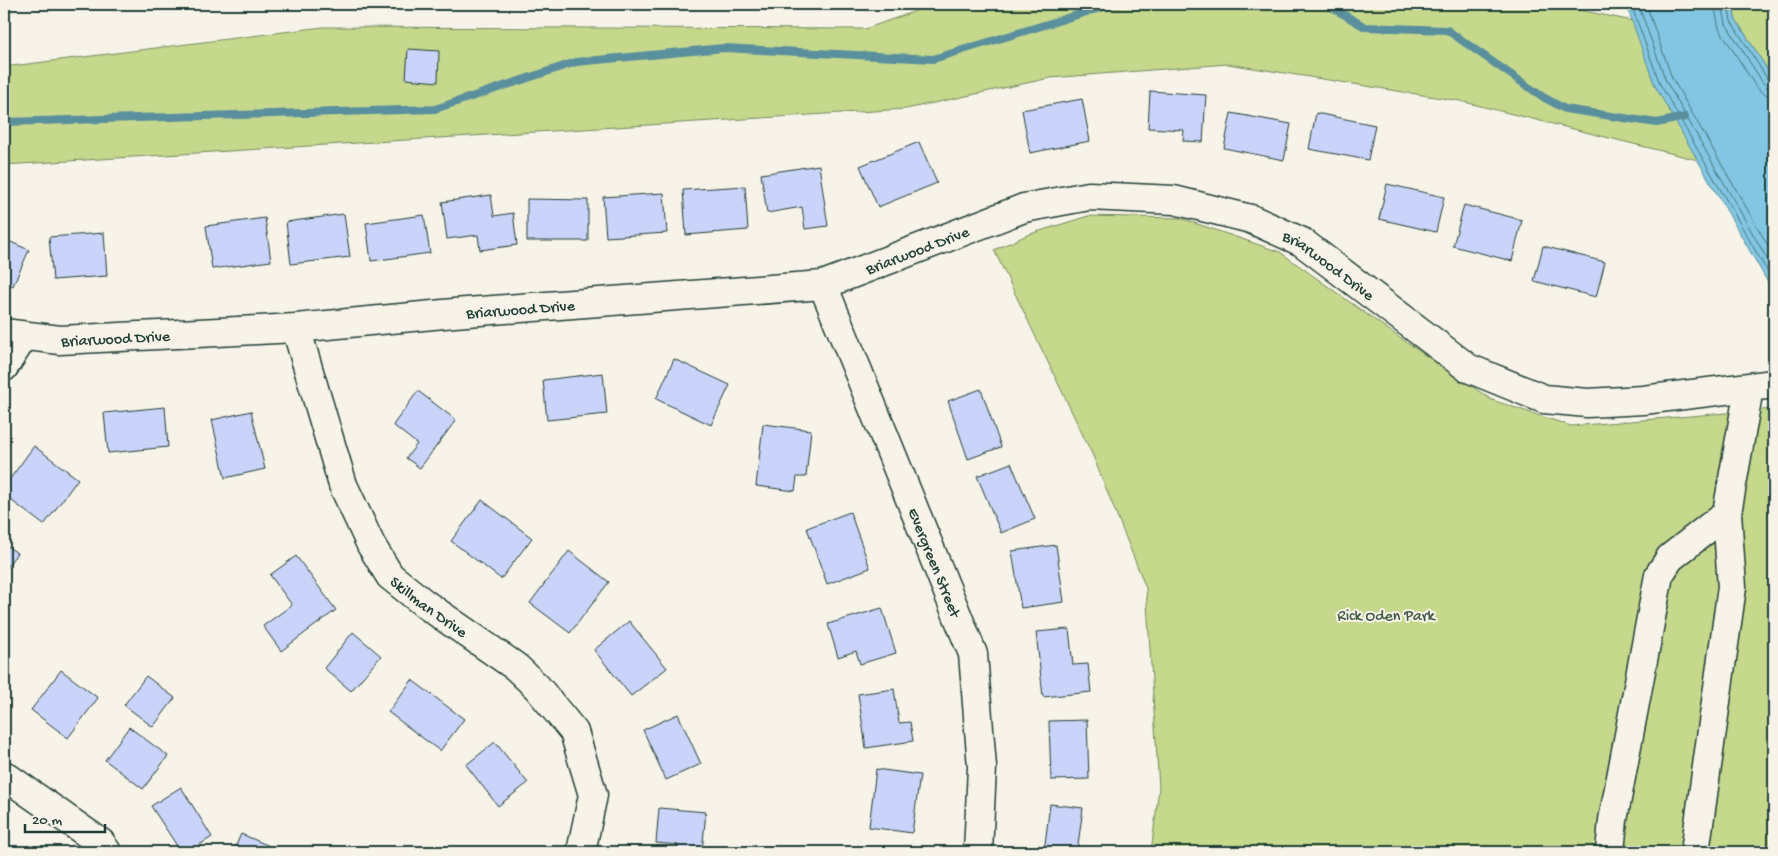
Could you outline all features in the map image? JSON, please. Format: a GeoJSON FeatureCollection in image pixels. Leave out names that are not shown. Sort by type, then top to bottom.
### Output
{"type":"FeatureCollection","features":[{"type":"Feature","properties":{"kind":"street","name":"Briarwood Drive"},"geometry":{"type":"LineString","coordinates":[[14,335],[60,340],[296,328],[454,312],[823,285],[1024,208],[1089,196],[1174,200],[1251,219],[1302,242],[1468,368],[1544,399],[1587,403],[1643,400],[1762,386]]}},
{"type":"Feature","properties":{"kind":"street","name":"Evergreen Street"},"geometry":{"type":"LineString","coordinates":[[823,285],[973,654],[982,767],[978,852]]}},
{"type":"Feature","properties":{"kind":"street","name":"Skillman Drive"},"geometry":{"type":"LineString","coordinates":[[296,328],[343,485],[371,545],[390,576],[425,604],[516,666],[537,687],[574,732],[593,795],[581,852]]}},
{"type":"Feature","properties":{"kind":"street"},"geometry":{"type":"LineString","coordinates":[[4,367],[14,335]]}},
{"type":"Feature","properties":{"kind":"street"},"geometry":{"type":"LineString","coordinates":[[1695,852],[1732,586],[1727,513],[1762,386]]}},
{"type":"Feature","properties":{"kind":"street"},"geometry":{"type":"LineString","coordinates":[[1610,852],[1613,820],[1659,575],[1670,558],[1727,513]]}},
{"type":"Feature","properties":{"kind":"street"},"geometry":{"type":"LineString","coordinates":[[4,775],[102,844],[107,852]]}},
{"type":"Feature","properties":{"kind":"green space"},"geometry":{"type":"Polygon","coordinates":[[[935,4],[1550,4],[1633,21],[1655,86],[1698,160],[1460,101],[1228,64],[1050,78],[906,109],[4,165],[4,67],[323,27],[865,29],[935,4]]]}},
{"type":"Feature","properties":{"kind":"green space"},"geometry":{"type":"Polygon","coordinates":[[[1733,4],[1774,4],[1774,80],[1735,18],[1733,4]]]}},
{"type":"Feature","properties":{"kind":"green space","name":"Rick Oden Park"},"geometry":{"type":"Polygon","coordinates":[[[1088,216],[1180,218],[1280,252],[1400,338],[1492,400],[1571,426],[1774,409],[1774,852],[1151,852],[1159,788],[1146,588],[1093,456],[994,250],[1027,235],[1088,216]]]}},
{"type":"Feature","properties":{"kind":"water"},"geometry":{"type":"Polygon","coordinates":[[[1626,4],[1733,4],[1735,18],[1774,80],[1774,293],[1655,86],[1626,4]]]}},
{"type":"Feature","properties":{"kind":"building"},"geometry":{"type":"Polygon","coordinates":[[[408,49],[439,51],[438,82],[406,79],[408,49]]]}},
{"type":"Feature","properties":{"kind":"building"},"geometry":{"type":"Polygon","coordinates":[[[1150,91],[1206,95],[1203,142],[1183,141],[1184,130],[1148,128],[1150,91]]]}},
{"type":"Feature","properties":{"kind":"building"},"geometry":{"type":"Polygon","coordinates":[[[1082,99],[1090,141],[1030,153],[1022,110],[1082,99]]]}},
{"type":"Feature","properties":{"kind":"building"},"geometry":{"type":"Polygon","coordinates":[[[1231,113],[1291,124],[1284,160],[1224,148],[1231,113]]]}},
{"type":"Feature","properties":{"kind":"building"},"geometry":{"type":"Polygon","coordinates":[[[1316,113],[1375,125],[1368,160],[1309,149],[1316,113]]]}},
{"type":"Feature","properties":{"kind":"building"},"geometry":{"type":"Polygon","coordinates":[[[919,142],[937,183],[878,207],[860,166],[919,142]]]}},
{"type":"Feature","properties":{"kind":"building"},"geometry":{"type":"Polygon","coordinates":[[[819,165],[828,226],[805,229],[802,207],[767,213],[761,174],[819,165]]]}},
{"type":"Feature","properties":{"kind":"building"},"geometry":{"type":"Polygon","coordinates":[[[1387,184],[1444,197],[1436,232],[1379,219],[1387,184]]]}},
{"type":"Feature","properties":{"kind":"building"},"geometry":{"type":"Polygon","coordinates":[[[745,186],[748,230],[686,235],[683,190],[745,186]]]}},
{"type":"Feature","properties":{"kind":"building"},"geometry":{"type":"Polygon","coordinates":[[[664,193],[667,233],[606,237],[603,197],[664,193]]]}},
{"type":"Feature","properties":{"kind":"building"},"geometry":{"type":"Polygon","coordinates":[[[491,195],[494,216],[513,213],[517,245],[480,250],[478,235],[447,239],[442,202],[491,195]]]}},
{"type":"Feature","properties":{"kind":"building"},"geometry":{"type":"Polygon","coordinates":[[[527,199],[588,200],[588,241],[527,241],[527,199]]]}},
{"type":"Feature","properties":{"kind":"building"},"geometry":{"type":"Polygon","coordinates":[[[1464,205],[1522,220],[1512,261],[1453,246],[1464,205]]]}},
{"type":"Feature","properties":{"kind":"building"},"geometry":{"type":"Polygon","coordinates":[[[344,214],[350,257],[291,264],[286,222],[344,214]]]}},
{"type":"Feature","properties":{"kind":"building"},"geometry":{"type":"Polygon","coordinates":[[[424,215],[430,253],[371,261],[366,223],[424,215]]]}},
{"type":"Feature","properties":{"kind":"building"},"geometry":{"type":"Polygon","coordinates":[[[265,218],[271,261],[212,269],[206,226],[265,218]]]}},
{"type":"Feature","properties":{"kind":"building"},"geometry":{"type":"Polygon","coordinates":[[[104,233],[107,276],[53,280],[49,237],[104,233]]]}},
{"type":"Feature","properties":{"kind":"building"},"geometry":{"type":"Polygon","coordinates":[[[4,239],[29,250],[13,286],[4,282],[4,239]]]}},
{"type":"Feature","properties":{"kind":"building"},"geometry":{"type":"Polygon","coordinates":[[[1543,246],[1605,262],[1596,297],[1534,281],[1543,246]]]}},
{"type":"Feature","properties":{"kind":"building"},"geometry":{"type":"Polygon","coordinates":[[[674,359],[730,385],[711,425],[656,399],[674,359]]]}},
{"type":"Feature","properties":{"kind":"building"},"geometry":{"type":"Polygon","coordinates":[[[603,373],[607,414],[547,420],[543,380],[603,373]]]}},
{"type":"Feature","properties":{"kind":"building"},"geometry":{"type":"Polygon","coordinates":[[[981,389],[1001,447],[968,459],[948,401],[981,389]]]}},
{"type":"Feature","properties":{"kind":"building"},"geometry":{"type":"Polygon","coordinates":[[[418,391],[456,420],[420,468],[406,458],[417,444],[393,425],[418,391]]]}},
{"type":"Feature","properties":{"kind":"building"},"geometry":{"type":"Polygon","coordinates":[[[165,407],[168,447],[108,453],[104,413],[165,407]]]}},
{"type":"Feature","properties":{"kind":"building"},"geometry":{"type":"Polygon","coordinates":[[[251,411],[265,469],[225,478],[212,420],[251,411]]]}},
{"type":"Feature","properties":{"kind":"building"},"geometry":{"type":"Polygon","coordinates":[[[763,424],[811,430],[806,477],[797,477],[795,491],[756,486],[763,424]]]}},
{"type":"Feature","properties":{"kind":"building"},"geometry":{"type":"Polygon","coordinates":[[[34,446],[78,479],[44,525],[4,495],[4,487],[34,446]]]}},
{"type":"Feature","properties":{"kind":"building"},"geometry":{"type":"Polygon","coordinates":[[[1011,463],[1035,519],[1001,533],[977,476],[1011,463]]]}},
{"type":"Feature","properties":{"kind":"building"},"geometry":{"type":"Polygon","coordinates":[[[482,500],[532,538],[501,579],[451,541],[482,500]]]}},
{"type":"Feature","properties":{"kind":"building"},"geometry":{"type":"Polygon","coordinates":[[[850,512],[870,568],[827,584],[807,528],[850,512]]]}},
{"type":"Feature","properties":{"kind":"building"},"geometry":{"type":"Polygon","coordinates":[[[4,544],[17,553],[4,571],[4,544]]]}},
{"type":"Feature","properties":{"kind":"building"},"geometry":{"type":"Polygon","coordinates":[[[1056,545],[1064,602],[1021,608],[1012,551],[1056,545]]]}},
{"type":"Feature","properties":{"kind":"building"},"geometry":{"type":"Polygon","coordinates":[[[569,551],[609,582],[570,633],[530,603],[569,551]]]}},
{"type":"Feature","properties":{"kind":"building"},"geometry":{"type":"Polygon","coordinates":[[[296,556],[336,610],[281,651],[263,626],[292,605],[270,575],[296,556]]]}},
{"type":"Feature","properties":{"kind":"building"},"geometry":{"type":"Polygon","coordinates":[[[882,608],[896,653],[860,664],[856,651],[838,657],[828,624],[882,608]]]}},
{"type":"Feature","properties":{"kind":"building"},"geometry":{"type":"Polygon","coordinates":[[[629,621],[667,668],[631,696],[594,650],[629,621]]]}},
{"type":"Feature","properties":{"kind":"building"},"geometry":{"type":"Polygon","coordinates":[[[1069,629],[1073,665],[1088,664],[1091,692],[1043,697],[1036,632],[1069,629]]]}},
{"type":"Feature","properties":{"kind":"building"},"geometry":{"type":"Polygon","coordinates":[[[353,632],[381,656],[351,691],[324,668],[353,632]]]}},
{"type":"Feature","properties":{"kind":"building"},"geometry":{"type":"Polygon","coordinates":[[[61,670],[98,698],[68,738],[31,710],[61,670]]]}},
{"type":"Feature","properties":{"kind":"building"},"geometry":{"type":"Polygon","coordinates":[[[146,676],[175,698],[153,727],[124,705],[146,676]]]}},
{"type":"Feature","properties":{"kind":"building"},"geometry":{"type":"Polygon","coordinates":[[[412,680],[464,719],[440,751],[388,712],[412,680]]]}},
{"type":"Feature","properties":{"kind":"building"},"geometry":{"type":"Polygon","coordinates":[[[894,689],[899,723],[910,722],[913,741],[866,748],[858,694],[894,689]]]}},
{"type":"Feature","properties":{"kind":"building"},"geometry":{"type":"Polygon","coordinates":[[[678,714],[701,764],[666,780],[643,730],[678,714]]]}},
{"type":"Feature","properties":{"kind":"building"},"geometry":{"type":"Polygon","coordinates":[[[1087,720],[1089,779],[1051,780],[1049,721],[1087,720]]]}},
{"type":"Feature","properties":{"kind":"building"},"geometry":{"type":"Polygon","coordinates":[[[129,727],[168,756],[143,789],[105,760],[129,727]]]}},
{"type":"Feature","properties":{"kind":"building"},"geometry":{"type":"Polygon","coordinates":[[[495,742],[528,783],[498,806],[466,765],[495,742]]]}},
{"type":"Feature","properties":{"kind":"building"},"geometry":{"type":"Polygon","coordinates":[[[876,769],[920,775],[912,833],[869,827],[876,769]]]}},
{"type":"Feature","properties":{"kind":"building"},"geometry":{"type":"Polygon","coordinates":[[[181,787],[212,837],[188,852],[181,852],[151,806],[181,787]]]}},
{"type":"Feature","properties":{"kind":"building"},"geometry":{"type":"Polygon","coordinates":[[[1050,804],[1083,808],[1077,852],[1044,852],[1050,804]]]}},
{"type":"Feature","properties":{"kind":"building"},"geometry":{"type":"Polygon","coordinates":[[[659,808],[706,812],[702,852],[678,852],[678,845],[656,843],[659,808]]]}},
{"type":"Feature","properties":{"kind":"building"},"geometry":{"type":"Polygon","coordinates":[[[241,834],[284,852],[233,852],[241,834]]]}},
{"type":"Feature","properties":{"kind":"waterway"},"geometry":{"type":"LineString","coordinates":[[4,122],[435,109],[576,62],[724,48],[933,59],[1113,4]]}},
{"type":"Feature","properties":{"kind":"waterway"},"geometry":{"type":"LineString","coordinates":[[1326,4],[1365,27],[1447,30],[1543,97],[1565,109],[1657,123],[1685,117]]}}]}
